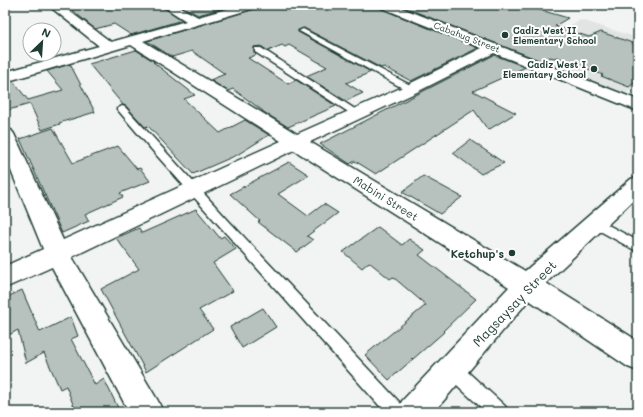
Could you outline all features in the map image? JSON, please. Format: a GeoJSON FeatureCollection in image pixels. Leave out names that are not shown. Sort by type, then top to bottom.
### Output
{"type":"FeatureCollection","features":[{"type":"Feature","properties":{"kind":"street"},"geometry":{"type":"LineString","coordinates":[[54,5],[109,47]]}},
{"type":"Feature","properties":{"kind":"street"},"geometry":{"type":"LineString","coordinates":[[166,5],[197,22]]}},
{"type":"Feature","properties":{"kind":"street"},"geometry":{"type":"LineString","coordinates":[[8,72],[109,47],[254,5]]}},
{"type":"Feature","properties":{"kind":"street","name":"Cabahug Street"},"geometry":{"type":"LineString","coordinates":[[384,5],[638,106]]}},
{"type":"Feature","properties":{"kind":"street"},"geometry":{"type":"LineString","coordinates":[[632,5],[638,6]]}},
{"type":"Feature","properties":{"kind":"street","name":"Mabini Street"},"geometry":{"type":"LineString","coordinates":[[132,40],[527,285],[638,357]]}},
{"type":"Feature","properties":{"kind":"street"},"geometry":{"type":"LineString","coordinates":[[5,278],[356,113],[412,89],[494,48]]}},
{"type":"Feature","properties":{"kind":"street"},"geometry":{"type":"LineString","coordinates":[[5,134],[57,253],[147,412]]}},
{"type":"Feature","properties":{"kind":"street","name":"Magsaysay Street"},"geometry":{"type":"LineString","coordinates":[[413,412],[527,285],[638,184]]}},
{"type":"Feature","properties":{"kind":"lane"},"geometry":{"type":"LineString","coordinates":[[303,31],[412,89]]}},
{"type":"Feature","properties":{"kind":"lane"},"geometry":{"type":"LineString","coordinates":[[258,50],[356,113]]}},
{"type":"Feature","properties":{"kind":"lane"},"geometry":{"type":"LineString","coordinates":[[122,109],[193,190],[397,412]]}},
{"type":"Feature","properties":{"kind":"lane"},"geometry":{"type":"LineString","coordinates":[[595,223],[638,247]]}},
{"type":"Feature","properties":{"kind":"lane"},"geometry":{"type":"LineString","coordinates":[[452,369],[499,412]]}},
{"type":"Feature","properties":{"kind":"shaded area","name":"Cadiz West I Elementary School"},"geometry":{"type":"Polygon","coordinates":[[[581,20],[638,38],[638,85],[620,97],[511,53],[581,20]]]}},
{"type":"Feature","properties":{"kind":"building"},"geometry":{"type":"Polygon","coordinates":[[[66,5],[160,5],[182,20],[131,35],[114,24],[95,29],[66,5]]]}},
{"type":"Feature","properties":{"kind":"building"},"geometry":{"type":"Polygon","coordinates":[[[179,5],[235,5],[198,15],[179,5]]]}},
{"type":"Feature","properties":{"kind":"building"},"geometry":{"type":"Polygon","coordinates":[[[262,5],[376,5],[379,8],[478,48],[411,81],[384,67],[381,68],[304,28],[298,30],[298,32],[371,72],[346,83],[363,93],[346,101],[306,76],[327,67],[289,45],[285,47],[282,45],[268,51],[261,46],[254,47],[254,52],[256,55],[248,58],[288,84],[296,80],[336,106],[288,127],[262,111],[233,89],[228,91],[210,80],[225,74],[192,51],[172,57],[147,41],[258,8],[262,5]]]}},
{"type":"Feature","properties":{"kind":"building"},"geometry":{"type":"Polygon","coordinates":[[[398,5],[523,5],[568,18],[555,26],[589,37],[601,32],[638,45],[638,80],[629,87],[557,57],[550,57],[541,61],[398,5]]]}},
{"type":"Feature","properties":{"kind":"building"},"geometry":{"type":"Polygon","coordinates":[[[136,50],[155,62],[153,62],[195,95],[184,99],[220,133],[245,120],[269,135],[237,155],[193,174],[148,126],[145,127],[126,106],[123,105],[89,64],[136,50]]]}},
{"type":"Feature","properties":{"kind":"building"},"geometry":{"type":"Polygon","coordinates":[[[494,55],[526,67],[473,91],[516,113],[488,130],[474,110],[376,174],[355,161],[350,164],[320,144],[494,55]]]}},
{"type":"Feature","properties":{"kind":"building"},"geometry":{"type":"Polygon","coordinates":[[[70,64],[95,112],[42,130],[30,104],[5,111],[5,83],[13,81],[28,100],[63,90],[47,71],[70,64]]]}},
{"type":"Feature","properties":{"kind":"building"},"geometry":{"type":"Polygon","coordinates":[[[53,128],[73,163],[118,146],[137,169],[140,168],[150,181],[120,193],[123,197],[85,214],[89,221],[62,233],[20,139],[53,128]]]}},
{"type":"Feature","properties":{"kind":"building"},"geometry":{"type":"Polygon","coordinates":[[[470,140],[504,163],[481,174],[453,153],[470,140]]]}},
{"type":"Feature","properties":{"kind":"building"},"geometry":{"type":"Polygon","coordinates":[[[289,162],[309,175],[278,194],[308,216],[324,204],[338,213],[307,236],[313,240],[297,252],[258,222],[260,221],[230,194],[289,162]]]}},
{"type":"Feature","properties":{"kind":"building"},"geometry":{"type":"Polygon","coordinates":[[[423,176],[462,197],[440,214],[402,192],[423,176]]]}},
{"type":"Feature","properties":{"kind":"building"},"geometry":{"type":"Polygon","coordinates":[[[196,209],[220,238],[224,236],[236,249],[213,263],[233,291],[199,310],[213,329],[146,372],[101,289],[139,269],[116,238],[139,228],[142,233],[196,209]]]}},
{"type":"Feature","properties":{"kind":"building"},"geometry":{"type":"Polygon","coordinates":[[[378,227],[402,245],[409,239],[425,250],[419,255],[476,299],[443,331],[444,332],[389,380],[365,355],[426,305],[393,277],[390,279],[369,262],[362,268],[343,252],[378,227]]]}},
{"type":"Feature","properties":{"kind":"building"},"geometry":{"type":"Polygon","coordinates":[[[22,290],[40,332],[71,317],[78,336],[71,339],[95,385],[104,379],[120,412],[76,412],[66,386],[60,389],[44,353],[26,363],[18,330],[5,337],[5,298],[22,290]]]}},
{"type":"Feature","properties":{"kind":"building"},"geometry":{"type":"Polygon","coordinates":[[[263,308],[276,327],[242,348],[230,327],[263,308]]]}},
{"type":"Feature","properties":{"kind":"place","name":"Cadiz West II Elementary School"},"geometry":{"type":"Point","coordinates":[505,35]}},
{"type":"Feature","properties":{"kind":"place","name":"Cadiz West I Elementary School"},"geometry":{"type":"Point","coordinates":[594,69]}},
{"type":"Feature","properties":{"kind":"place","name":"Ketchup's"},"geometry":{"type":"Point","coordinates":[512,253]}}]}
